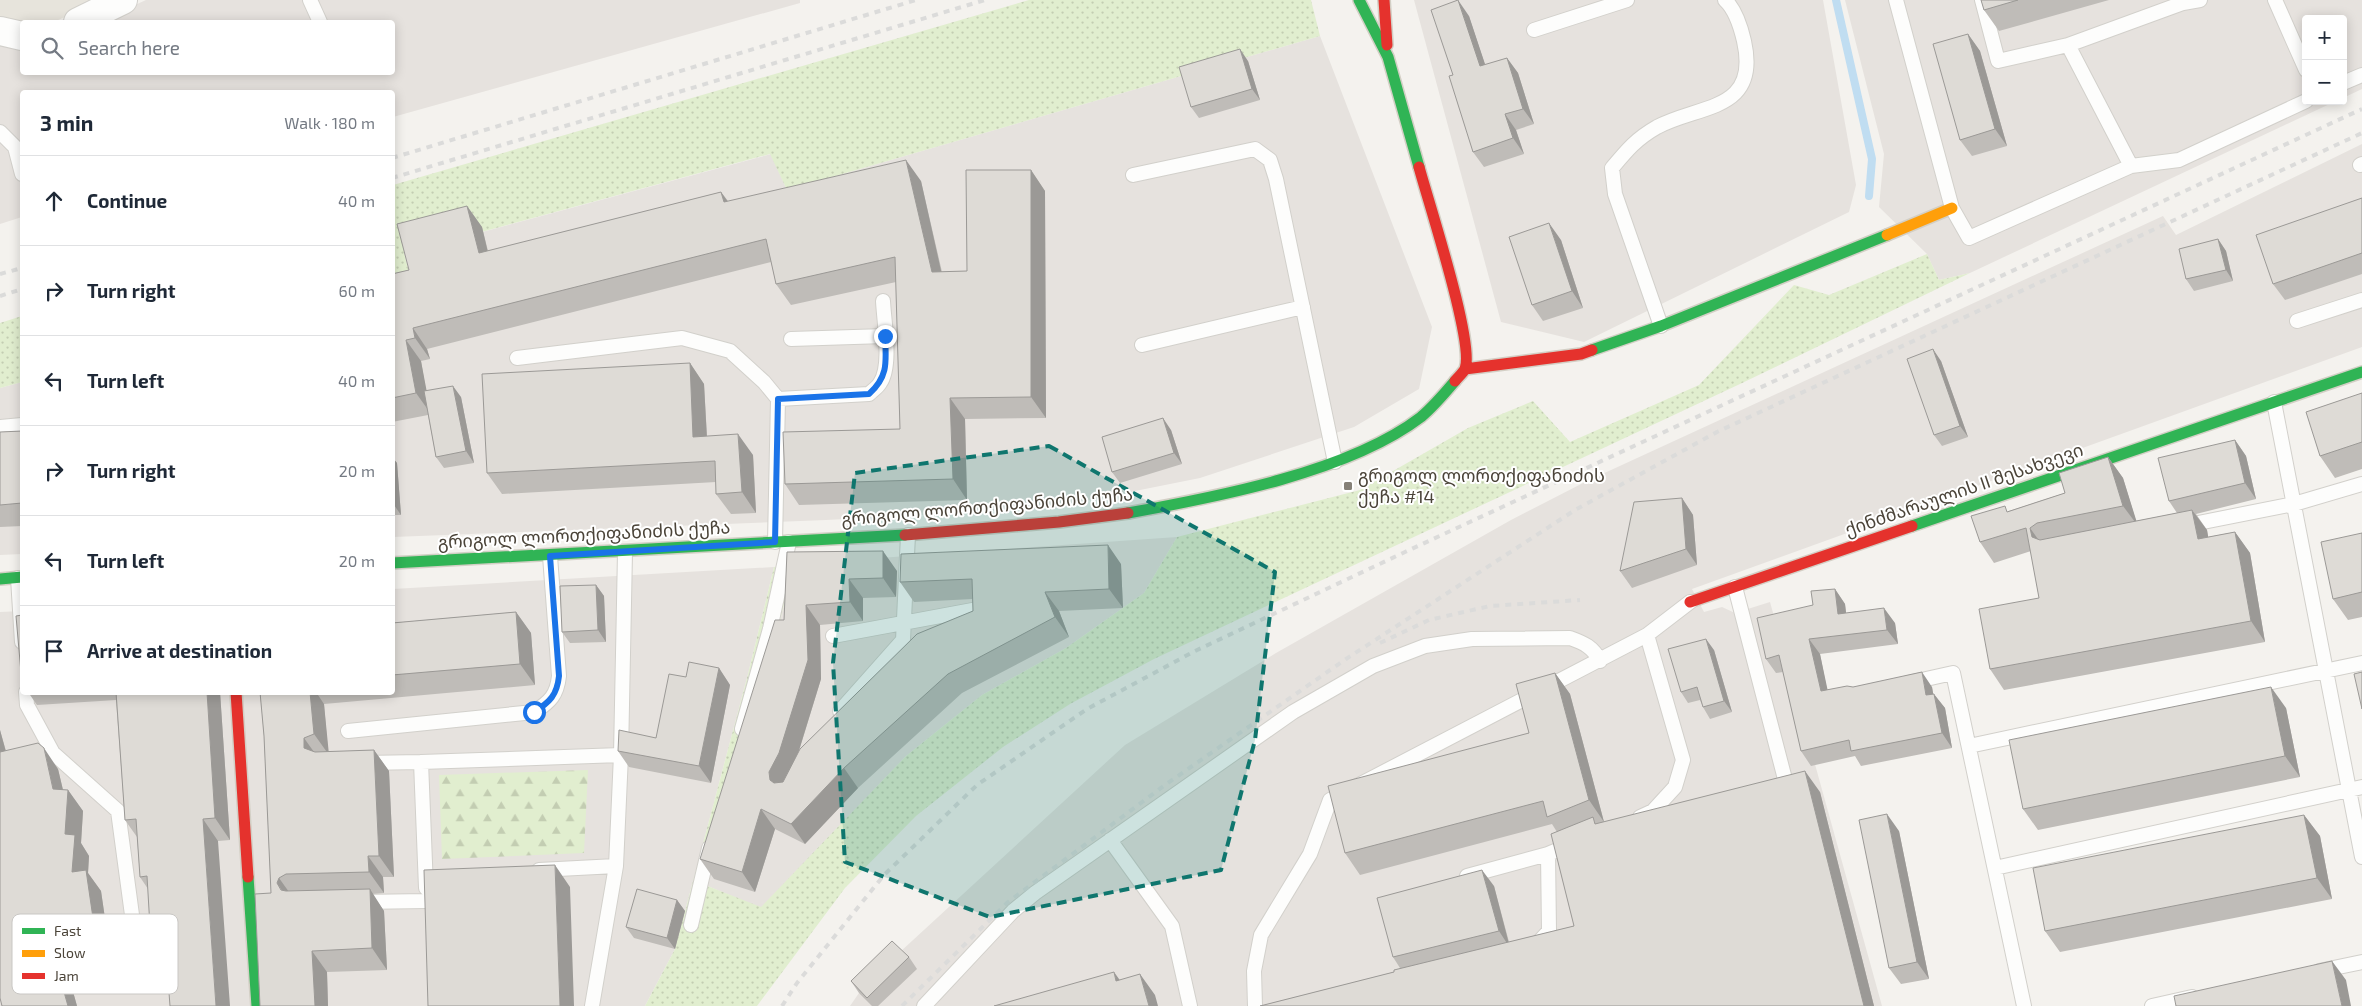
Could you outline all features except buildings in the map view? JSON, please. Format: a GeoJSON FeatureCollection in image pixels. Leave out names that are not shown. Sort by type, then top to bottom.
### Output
{"type":"FeatureCollection","features":[{"type":"Feature","properties":{"kind":"street"},"geometry":{"type":"LineString","coordinates":[[82,20],[124,0]]}},
{"type":"Feature","properties":{"kind":"street"},"geometry":{"type":"LineString","coordinates":[[1359,0],[1388,57],[1461,317],[1467,349],[1464,369],[1581,354],[1661,326],[1952,208]]}},
{"type":"Feature","properties":{"kind":"street"},"geometry":{"type":"LineString","coordinates":[[1384,0],[1388,57]]}},
{"type":"Feature","properties":{"kind":"street"},"geometry":{"type":"LineString","coordinates":[[0,31],[20,36]]}},
{"type":"Feature","properties":{"kind":"street","name":"გრიგოლ ლორთქიფანიძის ქუჩა"},"geometry":{"type":"LineString","coordinates":[[395,563],[625,552],[908,535],[1121,514],[1187,502],[1286,477],[1335,462],[1385,439],[1420,416],[1440,399],[1464,369]]}},
{"type":"Feature","properties":{"kind":"street","name":"ქინძმარაულის II შესახვევი"},"geometry":{"type":"LineString","coordinates":[[1690,602],[2362,372]]}},
{"type":"Feature","properties":{"kind":"street"},"geometry":{"type":"LineString","coordinates":[[0,579],[20,578]]}},
{"type":"Feature","properties":{"kind":"street"},"geometry":{"type":"LineString","coordinates":[[236,695],[257,1006]]}},
{"type":"Feature","properties":{"kind":"lane"},"geometry":{"type":"LineString","coordinates":[[310,0],[319,20]]}},
{"type":"Feature","properties":{"kind":"lane"},"geometry":{"type":"LineString","coordinates":[[1534,30],[1627,0]]}},
{"type":"Feature","properties":{"kind":"lane"},"geometry":{"type":"LineString","coordinates":[[1661,326],[1615,194],[1612,168],[1632,143],[1659,126],[1724,104],[1741,86],[1748,59],[1741,27],[1725,0]]}},
{"type":"Feature","properties":{"kind":"lane"},"geometry":{"type":"LineString","coordinates":[[1896,0],[1952,208],[1969,238],[2131,166],[2179,160],[2302,103]]}},
{"type":"Feature","properties":{"kind":"lane"},"geometry":{"type":"LineString","coordinates":[[1982,0],[1998,61],[2068,45],[2184,3],[2200,0]]}},
{"type":"Feature","properties":{"kind":"lane"},"geometry":{"type":"LineString","coordinates":[[2275,0],[2302,61]]}},
{"type":"Feature","properties":{"kind":"lane"},"geometry":{"type":"LineString","coordinates":[[2068,45],[2131,166]]}},
{"type":"Feature","properties":{"kind":"lane"},"geometry":{"type":"LineString","coordinates":[[2347,81],[2362,75]]}},
{"type":"Feature","properties":{"kind":"lane"},"geometry":{"type":"LineString","coordinates":[[0,132],[15,147],[20,166]]}},
{"type":"Feature","properties":{"kind":"lane"},"geometry":{"type":"LineString","coordinates":[[1133,176],[1255,149],[1270,160],[1276,179],[1335,462]]}},
{"type":"Feature","properties":{"kind":"lane"},"geometry":{"type":"LineString","coordinates":[[2297,321],[2362,300]]}},
{"type":"Feature","properties":{"kind":"lane"},"geometry":{"type":"LineString","coordinates":[[778,399],[869,394],[880,384],[885,372],[883,301]]}},
{"type":"Feature","properties":{"kind":"lane"},"geometry":{"type":"LineString","coordinates":[[1142,345],[1303,307]]}},
{"type":"Feature","properties":{"kind":"lane"},"geometry":{"type":"LineString","coordinates":[[791,339],[885,336]]}},
{"type":"Feature","properties":{"kind":"lane"},"geometry":{"type":"LineString","coordinates":[[517,358],[682,338],[730,351],[764,382],[778,399],[775,542]]}},
{"type":"Feature","properties":{"kind":"lane"},"geometry":{"type":"LineString","coordinates":[[2274,402],[2326,670],[2355,788],[2362,857]]}},
{"type":"Feature","properties":{"kind":"lane"},"geometry":{"type":"LineString","coordinates":[[0,426],[20,425]]}},
{"type":"Feature","properties":{"kind":"lane"},"geometry":{"type":"LineString","coordinates":[[2169,529],[2294,504],[2362,484]]}},
{"type":"Feature","properties":{"kind":"lane"},"geometry":{"type":"LineString","coordinates":[[829,723],[903,640],[908,535]]}},
{"type":"Feature","properties":{"kind":"lane"},"geometry":{"type":"LineString","coordinates":[[738,744],[770,629],[789,542]]}},
{"type":"Feature","properties":{"kind":"lane"},"geometry":{"type":"LineString","coordinates":[[592,1006],[616,866],[621,755],[625,552]]}},
{"type":"Feature","properties":{"kind":"lane"},"geometry":{"type":"LineString","coordinates":[[348,731],[534,712],[548,703],[557,691],[559,676],[550,556]]}},
{"type":"Feature","properties":{"kind":"lane"},"geometry":{"type":"LineString","coordinates":[[1735,587],[1786,783]]}},
{"type":"Feature","properties":{"kind":"lane"},"geometry":{"type":"LineString","coordinates":[[1255,1006],[1254,971],[1261,935],[1310,854],[1330,800],[1372,776],[1600,661],[1647,635],[1690,602]]}},
{"type":"Feature","properties":{"kind":"lane"},"geometry":{"type":"LineString","coordinates":[[833,636],[978,609]]}},
{"type":"Feature","properties":{"kind":"lane"},"geometry":{"type":"LineString","coordinates":[[1627,822],[1653,811],[1676,787],[1683,760],[1647,635]]}},
{"type":"Feature","properties":{"kind":"lane"},"geometry":{"type":"LineString","coordinates":[[924,1006],[1013,911],[1110,840],[1293,712],[1374,666],[1425,646],[1472,638],[1570,638],[1585,643],[1595,652],[1600,661]]}},
{"type":"Feature","properties":{"kind":"lane"},"geometry":{"type":"LineString","coordinates":[[1969,746],[2362,663]]}},
{"type":"Feature","properties":{"kind":"lane"},"geometry":{"type":"LineString","coordinates":[[1898,685],[1953,673],[2024,1006]]}},
{"type":"Feature","properties":{"kind":"lane"},"geometry":{"type":"LineString","coordinates":[[26,695],[27,705],[52,753],[118,811],[132,914]]}},
{"type":"Feature","properties":{"kind":"lane"},"geometry":{"type":"LineString","coordinates":[[355,763],[621,755]]}},
{"type":"Feature","properties":{"kind":"lane"},"geometry":{"type":"LineString","coordinates":[[350,903],[427,906],[430,874],[421,762]]}},
{"type":"Feature","properties":{"kind":"lane"},"geometry":{"type":"LineString","coordinates":[[1995,868],[2355,788]]}},
{"type":"Feature","properties":{"kind":"lane"},"geometry":{"type":"LineString","coordinates":[[691,926],[714,830]]}},
{"type":"Feature","properties":{"kind":"lane"},"geometry":{"type":"LineString","coordinates":[[1110,840],[1172,926],[1190,1006]]}},
{"type":"Feature","properties":{"kind":"lane"},"geometry":{"type":"LineString","coordinates":[[1455,879],[1548,854],[1583,840]]}},
{"type":"Feature","properties":{"kind":"lane"},"geometry":{"type":"LineString","coordinates":[[1529,952],[1548,931],[1548,854]]}},
{"type":"Feature","properties":{"kind":"lane"},"geometry":{"type":"LineString","coordinates":[[521,870],[616,866]]}},
{"type":"Feature","properties":{"kind":"lane"},"geometry":{"type":"LineString","coordinates":[[2305,974],[2362,962]]}},
{"type":"Feature","properties":{"kind":"lane"},"geometry":{"type":"LineString","coordinates":[[2152,1006],[2209,994]]}},
{"type":"Feature","properties":{"kind":"highlighted area"},"geometry":{"type":"Polygon","coordinates":[[[1049,446],[1275,572],[1255,740],[1221,870],[990,917],[845,862],[833,663],[855,473],[1049,446]]]}},
{"type":"Feature","properties":{"kind":"shaded area"},"geometry":{"type":"Polygon","coordinates":[[[0,0],[101,0],[58,20],[0,21],[0,0]]]}},
{"type":"Feature","properties":{"kind":"shaded area"},"geometry":{"type":"Polygon","coordinates":[[[146,0],[800,0],[800,3],[395,116],[395,90],[20,90],[20,218],[0,224],[0,37],[20,43],[20,75],[395,75],[395,20],[102,20],[146,0]]]}},
{"type":"Feature","properties":{"kind":"shaded area"},"geometry":{"type":"Polygon","coordinates":[[[1414,0],[1823,0],[1856,185],[1849,212],[1584,342],[1501,322],[1414,0]]]}},
{"type":"Feature","properties":{"kind":"shaded area"},"geometry":{"type":"Polygon","coordinates":[[[1845,0],[2362,0],[2362,89],[2347,96],[2347,15],[2302,15],[2302,105],[2327,105],[1970,273],[1939,280],[1927,254],[1879,207],[1884,154],[1845,0]]]}},
{"type":"Feature","properties":{"kind":"shaded area"},"geometry":{"type":"Polygon","coordinates":[[[1320,36],[1432,327],[1419,389],[1354,427],[1200,478],[1050,508],[826,520],[395,537],[395,294],[413,290],[404,253],[771,154],[787,190],[1320,36]]]}},
{"type":"Feature","properties":{"kind":"shaded area"},"geometry":{"type":"Polygon","coordinates":[[[2362,144],[2362,347],[1692,589],[1704,612],[1722,607],[1735,613],[1770,602],[1882,1006],[850,1006],[859,993],[900,952],[1125,745],[1276,653],[1511,520],[1585,482],[2163,216],[2176,235],[2362,144]]]}},
{"type":"Feature","properties":{"kind":"shaded area"},"geometry":{"type":"Polygon","coordinates":[[[20,383],[20,554],[0,555],[0,388],[20,383]]]}},
{"type":"Feature","properties":{"kind":"shaded area"},"geometry":{"type":"Polygon","coordinates":[[[1177,537],[1144,593],[1066,648],[982,695],[906,756],[761,908],[705,885],[775,641],[794,564],[1177,537]]]}},
{"type":"Feature","properties":{"kind":"shaded area"},"geometry":{"type":"Polygon","coordinates":[[[774,567],[748,674],[675,949],[645,1006],[0,1006],[0,612],[20,611],[20,695],[395,695],[395,589],[774,567]]]}},
{"type":"Feature","properties":{"kind":"green space"},"geometry":{"type":"Polygon","coordinates":[[[1029,0],[1311,0],[1320,36],[787,190],[770,154],[404,253],[414,290],[395,295],[395,184],[1029,0]]]}},
{"type":"Feature","properties":{"kind":"green space"},"geometry":{"type":"Polygon","coordinates":[[[1927,254],[1939,280],[1970,273],[1740,384],[1154,659],[1070,704],[1003,747],[916,816],[845,888],[757,1006],[645,1006],[675,949],[748,674],[774,567],[794,564],[775,641],[705,885],[761,907],[906,756],[982,695],[1066,648],[1144,593],[1177,537],[1360,490],[1468,428],[1533,401],[1570,442],[1699,385],[1794,285],[1829,295],[1927,254]]]}},
{"type":"Feature","properties":{"kind":"green space"},"geometry":{"type":"Polygon","coordinates":[[[20,317],[20,383],[0,388],[0,323],[20,317]]]}},
{"type":"Feature","properties":{"kind":"green space"},"geometry":{"type":"Polygon","coordinates":[[[588,770],[584,853],[442,859],[439,775],[588,770]]]}},
{"type":"Feature","properties":{"kind":"waterway"},"geometry":{"type":"LineString","coordinates":[[1836,0],[1872,159],[1869,196]]}},
{"type":"Feature","properties":{"kind":"railway"},"geometry":{"type":"LineString","coordinates":[[395,157],[916,0]]}},
{"type":"Feature","properties":{"kind":"railway"},"geometry":{"type":"LineString","coordinates":[[395,177],[985,0]]}},
{"type":"Feature","properties":{"kind":"railway"},"geometry":{"type":"LineString","coordinates":[[782,1006],[797,983],[884,875],[977,785],[1087,709],[1195,651],[1405,552],[2362,109]]}},
{"type":"Feature","properties":{"kind":"railway"},"geometry":{"type":"LineString","coordinates":[[902,1006],[1008,902],[1165,785],[1346,659],[1575,510],[1717,432],[2362,133]]}},
{"type":"Feature","properties":{"kind":"railway"},"geometry":{"type":"LineString","coordinates":[[0,274],[20,269]]}},
{"type":"Feature","properties":{"kind":"railway"},"geometry":{"type":"LineString","coordinates":[[0,296],[20,290]]}},
{"type":"Feature","properties":{"kind":"railway"},"geometry":{"type":"LineString","coordinates":[[1380,643],[1429,620],[1490,606],[1580,600]]}},
{"type":"Feature","properties":{"kind":"traffic: fast"},"geometry":{"type":"LineString","coordinates":[[1359,0],[1388,57],[1419,167]]}},
{"type":"Feature","properties":{"kind":"traffic: fast"},"geometry":{"type":"LineString","coordinates":[[1592,350],[1661,326],[1887,235]]}},
{"type":"Feature","properties":{"kind":"traffic: fast"},"geometry":{"type":"LineString","coordinates":[[1912,526],[2362,372]]}},
{"type":"Feature","properties":{"kind":"traffic: fast"},"geometry":{"type":"LineString","coordinates":[[1128,513],[1201,499],[1281,480],[1357,453],[1391,436],[1421,417],[1455,381]]}},
{"type":"Feature","properties":{"kind":"traffic: fast"},"geometry":{"type":"LineString","coordinates":[[395,563],[905,535]]}},
{"type":"Feature","properties":{"kind":"traffic: fast"},"geometry":{"type":"LineString","coordinates":[[0,579],[20,577]]}},
{"type":"Feature","properties":{"kind":"traffic: fast"},"geometry":{"type":"LineString","coordinates":[[248,877],[257,1006]]}},
{"type":"Feature","properties":{"kind":"traffic: slow"},"geometry":{"type":"LineString","coordinates":[[1887,235],[1952,208]]}},
{"type":"Feature","properties":{"kind":"traffic: jam"},"geometry":{"type":"LineString","coordinates":[[1384,0],[1387,45]]}},
{"type":"Feature","properties":{"kind":"traffic: jam"},"geometry":{"type":"LineString","coordinates":[[1419,167],[1449,271],[1463,332],[1466,355],[1465,369],[1455,381]]}},
{"type":"Feature","properties":{"kind":"traffic: jam"},"geometry":{"type":"LineString","coordinates":[[1465,369],[1581,354],[1592,350]]}},
{"type":"Feature","properties":{"kind":"traffic: jam"},"geometry":{"type":"LineString","coordinates":[[905,535],[1059,522],[1128,513]]}},
{"type":"Feature","properties":{"kind":"traffic: jam"},"geometry":{"type":"LineString","coordinates":[[1690,602],[1912,526]]}},
{"type":"Feature","properties":{"kind":"traffic: jam"},"geometry":{"type":"LineString","coordinates":[[236,695],[248,877]]}},
{"type":"Feature","properties":{"kind":"place","name":"გრიგოლ ლორთქიფანიძის ქუჩა #14"},"geometry":{"type":"Point","coordinates":[1348,486]}},
{"type":"Feature","properties":{"kind":"route"},"geometry":{"type":"LineString","coordinates":[[534,712],[548,703],[557,691],[559,676],[550,556],[775,542],[778,399],[869,394],[880,384],[885,372],[885,336]]}}]}
